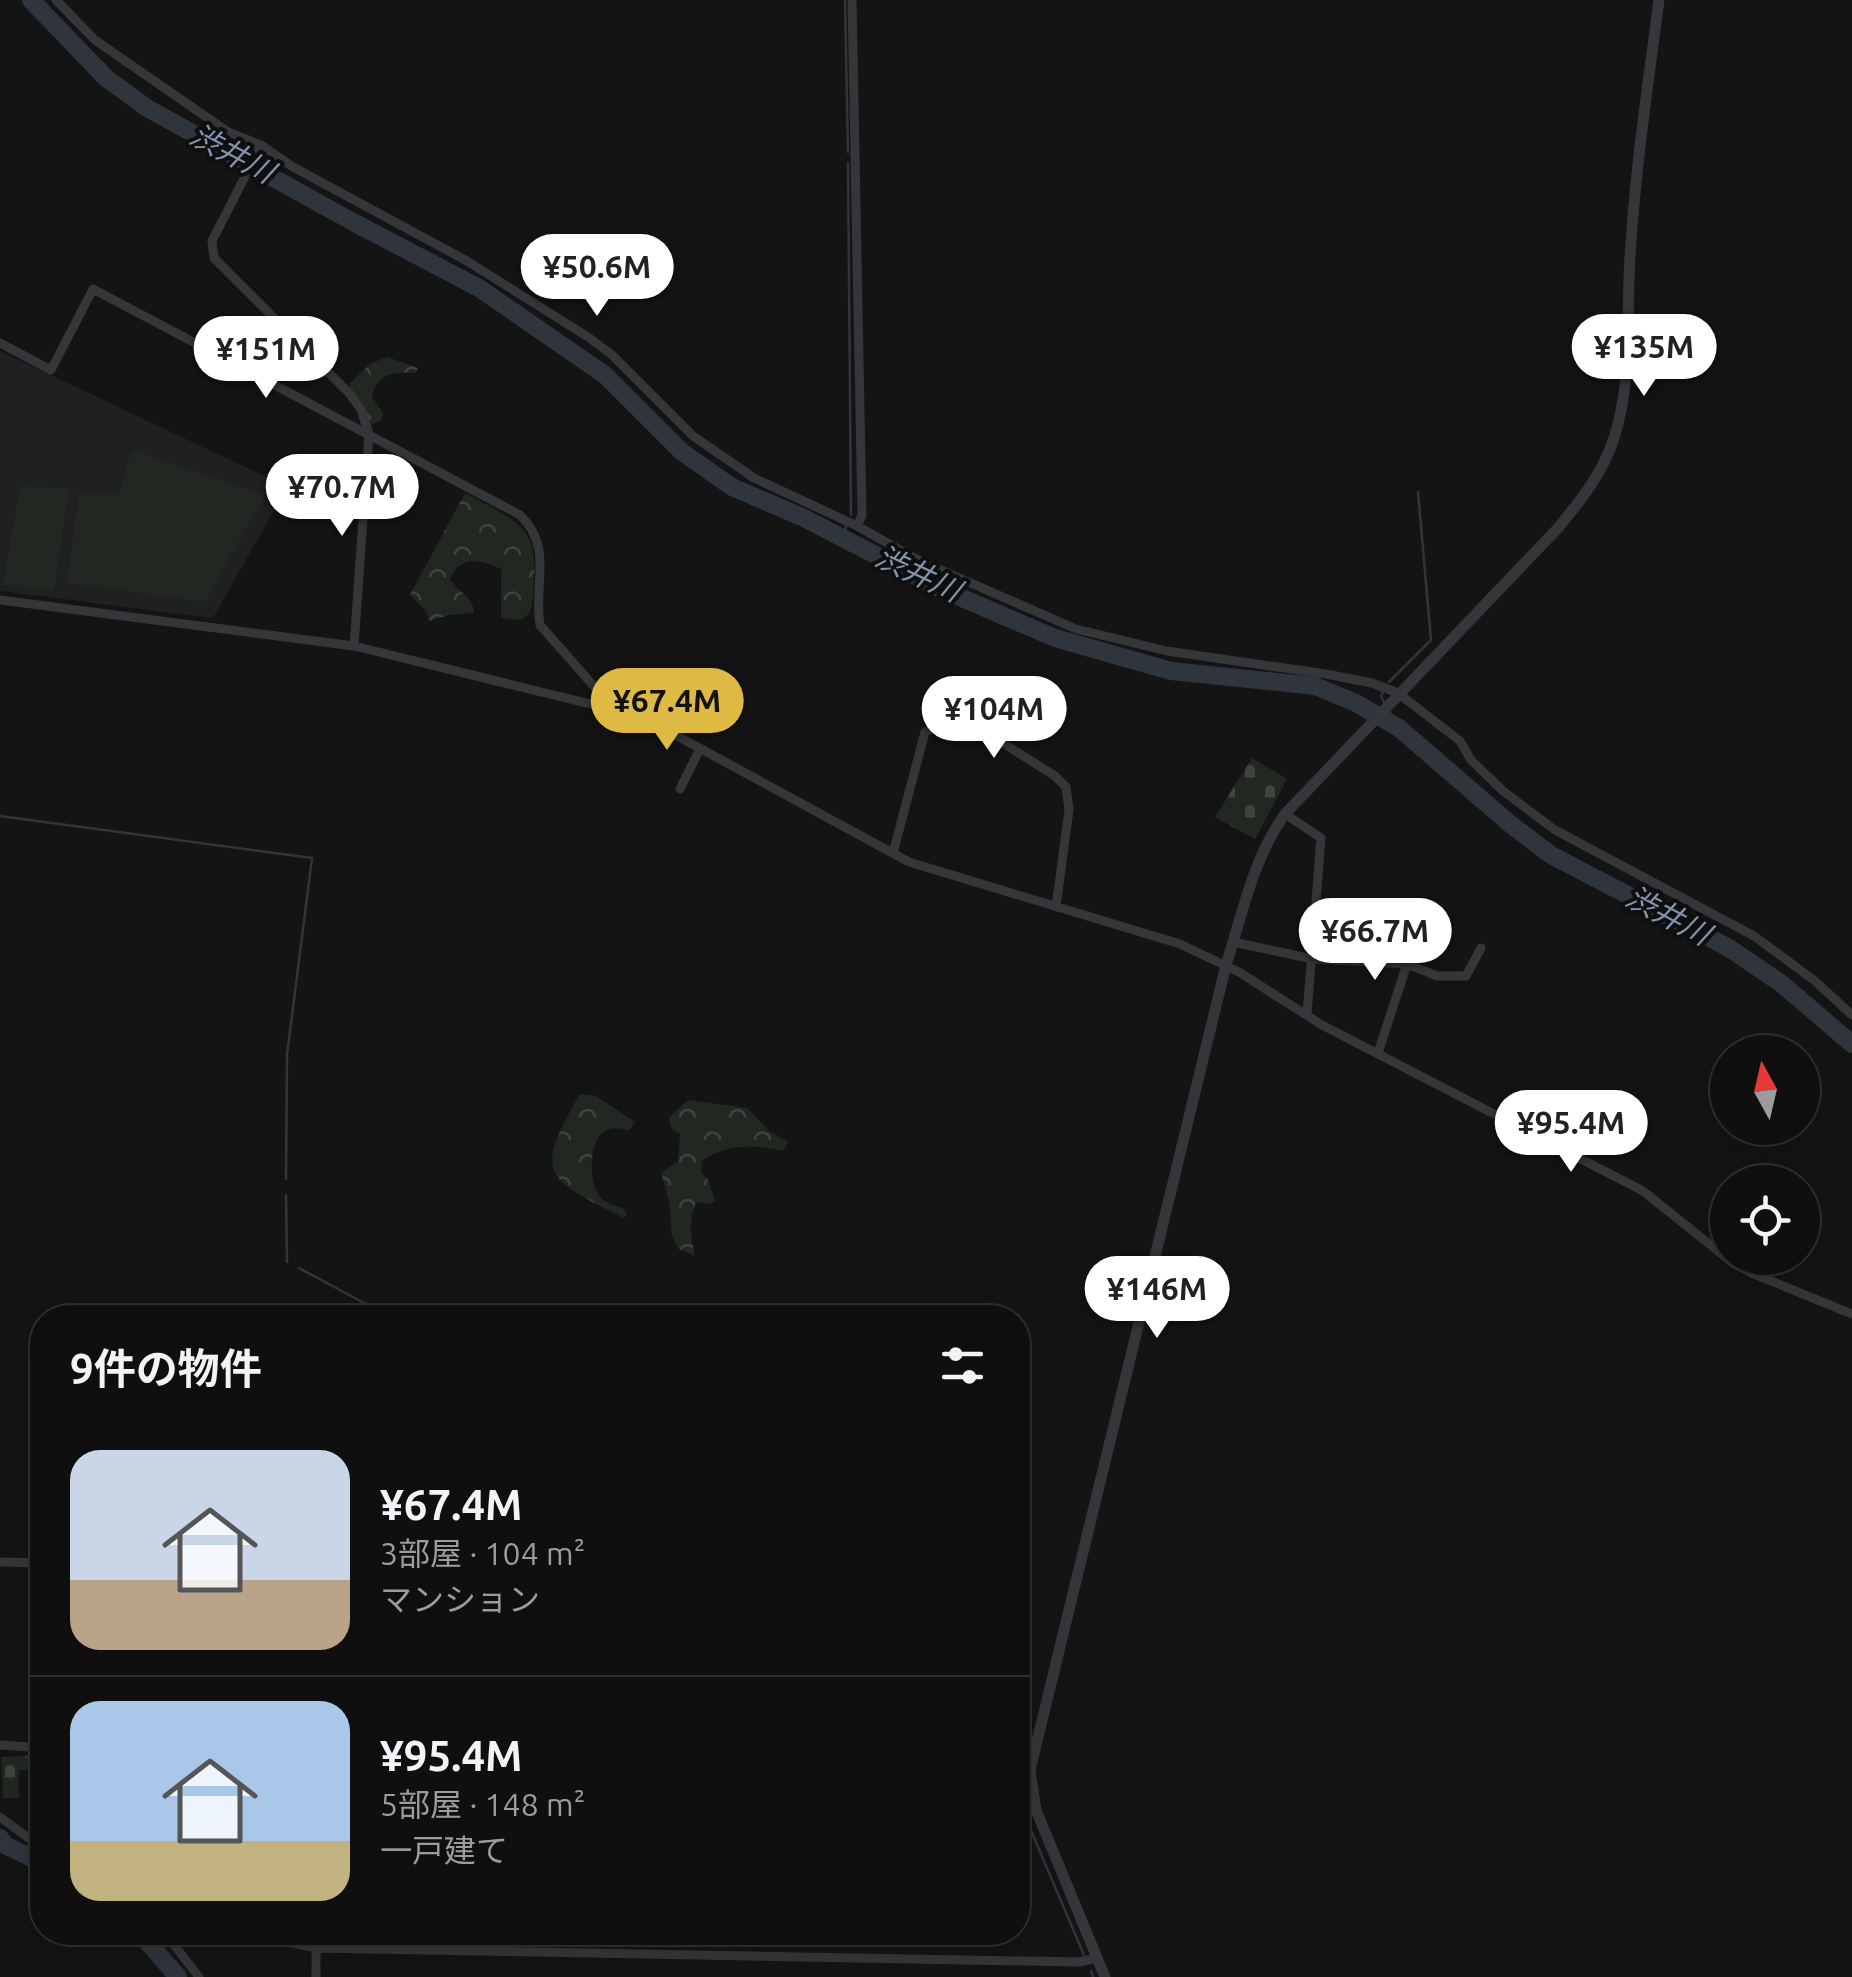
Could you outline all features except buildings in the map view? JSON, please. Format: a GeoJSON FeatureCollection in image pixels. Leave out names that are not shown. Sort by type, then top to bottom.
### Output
{"type":"FeatureCollection","features":[{"type":"Feature","properties":{"kind":"street"},"geometry":{"type":"LineString","coordinates":[[56,0],[95,40],[228,132],[480,268],[588,337],[611,354],[693,436],[754,478],[933,566],[1076,629],[1167,652],[1342,677],[1396,695],[1460,740],[1471,760],[1503,791],[1555,830],[1754,936],[1852,1015]]}},
{"type":"Feature","properties":{"kind":"street"},"geometry":{"type":"LineString","coordinates":[[852,0],[862,515],[857,526]]}},
{"type":"Feature","properties":{"kind":"street"},"geometry":{"type":"LineString","coordinates":[[1105,1977],[1036,1810],[1030,1770],[1226,966],[1251,879],[1268,840],[1285,814],[1558,528],[1586,494],[1612,443],[1625,390],[1630,256],[1659,0]]}},
{"type":"Feature","properties":{"kind":"street"},"geometry":{"type":"LineString","coordinates":[[259,148],[212,241],[214,258],[350,394],[361,410],[369,434],[354,646]]}},
{"type":"Feature","properties":{"kind":"street"},"geometry":{"type":"LineString","coordinates":[[0,342],[51,370],[93,289],[520,515],[537,534],[540,625],[615,710]]}},
{"type":"Feature","properties":{"kind":"street"},"geometry":{"type":"LineString","coordinates":[[0,600],[354,646],[615,710],[658,726],[892,853],[936,872],[1180,944],[1226,966],[1322,1025],[1644,1191],[1733,1263],[1852,1314]]}},
{"type":"Feature","properties":{"kind":"street"},"geometry":{"type":"LineString","coordinates":[[892,853],[925,732],[948,724],[984,731],[1066,787],[1069,810],[1056,907]]}},
{"type":"Feature","properties":{"kind":"street"},"geometry":{"type":"LineString","coordinates":[[680,788],[700,749]]}},
{"type":"Feature","properties":{"kind":"street"},"geometry":{"type":"LineString","coordinates":[[1285,814],[1322,838],[1307,1014]]}},
{"type":"Feature","properties":{"kind":"street"},"geometry":{"type":"LineString","coordinates":[[1234,942],[1310,959],[1407,964],[1437,976],[1466,976],[1482,948]]}},
{"type":"Feature","properties":{"kind":"street"},"geometry":{"type":"LineString","coordinates":[[1378,1053],[1407,964]]}},
{"type":"Feature","properties":{"kind":"street"},"geometry":{"type":"LineString","coordinates":[[0,1562],[30,1563]]}},
{"type":"Feature","properties":{"kind":"street"},"geometry":{"type":"LineString","coordinates":[[0,1744],[30,1747]]}},
{"type":"Feature","properties":{"kind":"street"},"geometry":{"type":"LineString","coordinates":[[0,1817],[30,1839]]}},
{"type":"Feature","properties":{"kind":"street"},"geometry":{"type":"LineString","coordinates":[[174,1945],[199,1977]]}},
{"type":"Feature","properties":{"kind":"street"},"geometry":{"type":"LineString","coordinates":[[288,1945],[1079,1962],[1096,1958]]}},
{"type":"Feature","properties":{"kind":"street"},"geometry":{"type":"LineString","coordinates":[[316,1948],[316,1977]]}},
{"type":"Feature","properties":{"kind":"shaded area"},"geometry":{"type":"Polygon","coordinates":[[[0,351],[287,487],[213,618],[0,591],[0,351]]]}},
{"type":"Feature","properties":{"kind":"green space"},"geometry":{"type":"Polygon","coordinates":[[[387,357],[418,368],[415,373],[394,374],[378,383],[372,397],[383,413],[381,420],[370,426],[350,383],[370,364],[387,357]]]}},
{"type":"Feature","properties":{"kind":"green space"},"geometry":{"type":"Polygon","coordinates":[[[132,450],[265,495],[205,602],[67,583],[79,493],[118,494],[132,450]]]}},
{"type":"Feature","properties":{"kind":"green space"},"geometry":{"type":"Polygon","coordinates":[[[20,486],[69,489],[54,591],[3,585],[20,486]]]}},
{"type":"Feature","properties":{"kind":"green space"},"geometry":{"type":"Polygon","coordinates":[[[465,493],[516,523],[531,544],[532,604],[522,620],[501,618],[501,569],[486,563],[465,563],[450,580],[469,599],[474,613],[429,621],[427,612],[410,595],[465,493]]]}},
{"type":"Feature","properties":{"kind":"green space"},"geometry":{"type":"Polygon","coordinates":[[[1252,758],[1287,779],[1255,839],[1215,817],[1252,758]]]}},
{"type":"Feature","properties":{"kind":"green space"},"geometry":{"type":"Polygon","coordinates":[[[580,1094],[596,1096],[635,1122],[629,1130],[605,1131],[593,1153],[592,1174],[597,1192],[606,1202],[623,1208],[627,1214],[624,1218],[577,1194],[555,1172],[552,1159],[556,1142],[580,1094]]]}},
{"type":"Feature","properties":{"kind":"green space"},"geometry":{"type":"Polygon","coordinates":[[[688,1100],[747,1108],[769,1131],[788,1142],[783,1151],[741,1147],[702,1161],[701,1172],[715,1201],[696,1202],[691,1229],[695,1256],[679,1249],[672,1236],[661,1173],[678,1161],[680,1134],[671,1128],[669,1118],[688,1100]]]}},
{"type":"Feature","properties":{"kind":"green space"},"geometry":{"type":"Polygon","coordinates":[[[30,1756],[30,1770],[19,1770],[19,1798],[3,1798],[1,1757],[30,1756]]]}},
{"type":"Feature","properties":{"kind":"waterway","name":"渋井川"},"geometry":{"type":"LineString","coordinates":[[31,0],[106,78],[147,108],[479,288],[605,375],[682,452],[732,487],[804,518],[941,589],[1055,638],[1171,671],[1315,686],[1356,703],[1399,728],[1551,855],[1729,948],[1782,984],[1852,1044]]}},
{"type":"Feature","properties":{"kind":"waterway"},"geometry":{"type":"LineString","coordinates":[[845,0],[848,152]]}},
{"type":"Feature","properties":{"kind":"waterway"},"geometry":{"type":"LineString","coordinates":[[848,163],[851,515]]}},
{"type":"Feature","properties":{"kind":"waterway"},"geometry":{"type":"LineString","coordinates":[[1389,682],[1431,640],[1418,492]]}},
{"type":"Feature","properties":{"kind":"waterway"},"geometry":{"type":"LineString","coordinates":[[842,538],[846,527]]}},
{"type":"Feature","properties":{"kind":"waterway"},"geometry":{"type":"LineString","coordinates":[[1383,692],[1385,704]]}},
{"type":"Feature","properties":{"kind":"waterway"},"geometry":{"type":"LineString","coordinates":[[1389,711],[1399,728]]}},
{"type":"Feature","properties":{"kind":"waterway"},"geometry":{"type":"LineString","coordinates":[[0,816],[312,858],[287,1055],[286,1179]]}},
{"type":"Feature","properties":{"kind":"waterway"},"geometry":{"type":"LineString","coordinates":[[286,1195],[287,1262]]}},
{"type":"Feature","properties":{"kind":"waterway"},"geometry":{"type":"LineString","coordinates":[[299,1268],[368,1305]]}},
{"type":"Feature","properties":{"kind":"waterway"},"geometry":{"type":"LineString","coordinates":[[1030,1828],[1084,1955]]}},
{"type":"Feature","properties":{"kind":"waterway"},"geometry":{"type":"LineString","coordinates":[[0,1838],[5,1845],[30,1857]]}},
{"type":"Feature","properties":{"kind":"waterway"},"geometry":{"type":"LineString","coordinates":[[150,1945],[178,1977]]}},
{"type":"Feature","properties":{"kind":"waterway"},"geometry":{"type":"LineString","coordinates":[[1091,1971],[1093,1977]]}}]}
